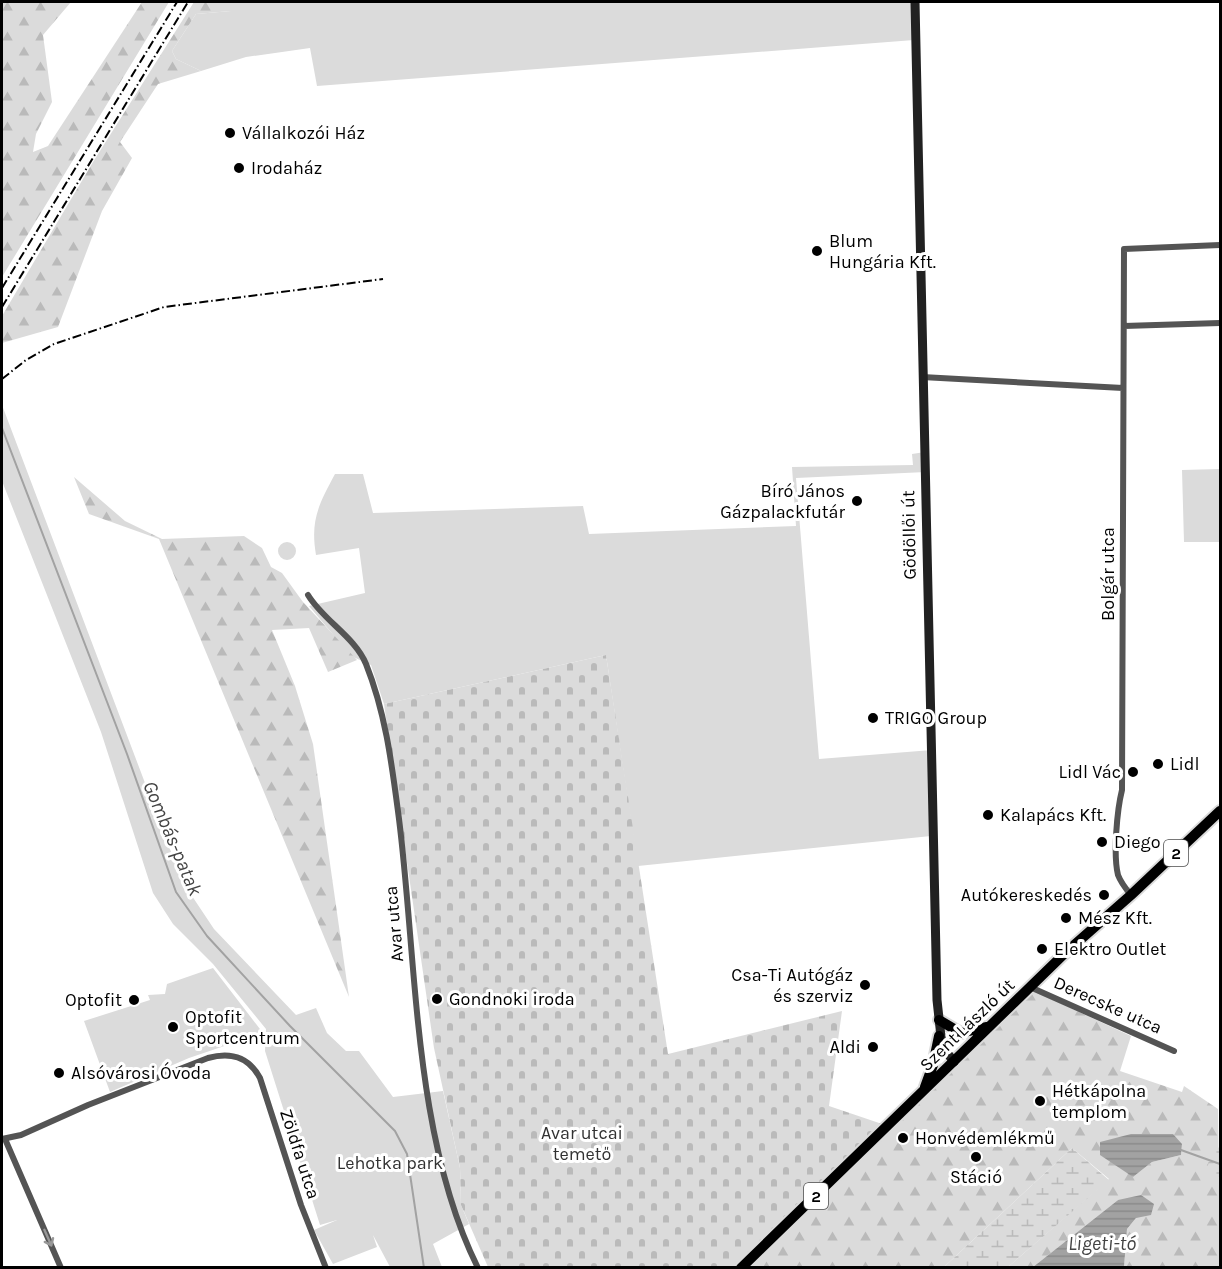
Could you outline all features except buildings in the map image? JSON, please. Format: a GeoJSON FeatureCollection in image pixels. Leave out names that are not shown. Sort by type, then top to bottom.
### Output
{"type":"FeatureCollection","features":[{"type":"Feature","properties":{"kind":"main road","name":"Gödöllői út"},"geometry":{"type":"LineString","coordinates":[[915,2],[939,1036],[944,1052],[954,1062]]}},
{"type":"Feature","properties":{"kind":"main road","name":"Szent László út"},"geometry":{"type":"LineString","coordinates":[[741,1268],[989,1026],[1221,811]]}},
{"type":"Feature","properties":{"kind":"main road"},"geometry":{"type":"LineString","coordinates":[[939,1020],[960,1033],[989,1026]]}},
{"type":"Feature","properties":{"kind":"main road"},"geometry":{"type":"LineString","coordinates":[[923,1091],[933,1065],[939,1036]]}},
{"type":"Feature","properties":{"kind":"street","name":"Bolgár utca"},"geometry":{"type":"LineString","coordinates":[[1131,895],[1121,882],[1117,869],[1119,804],[1122,790],[1124,249],[1221,245]]}},
{"type":"Feature","properties":{"kind":"street"},"geometry":{"type":"LineString","coordinates":[[1124,326],[1221,323]]}},
{"type":"Feature","properties":{"kind":"street"},"geometry":{"type":"LineString","coordinates":[[922,377],[1123,388]]}},
{"type":"Feature","properties":{"kind":"street","name":"Avar utca"},"geometry":{"type":"LineString","coordinates":[[308,595],[361,656],[385,724],[404,865],[416,994],[436,1144],[458,1221],[478,1268]]}},
{"type":"Feature","properties":{"kind":"street","name":"Derecske utca"},"geometry":{"type":"LineString","coordinates":[[1030,987],[1174,1051]]}},
{"type":"Feature","properties":{"kind":"street","name":"Zöldfa utca"},"geometry":{"type":"LineString","coordinates":[[3,1139],[28,1132],[88,1105],[208,1058],[228,1055],[238,1057],[252,1066],[260,1078],[301,1205],[326,1268]]}},
{"type":"Feature","properties":{"kind":"street"},"geometry":{"type":"LineString","coordinates":[[3,1139],[61,1268]]}},
{"type":"Feature","properties":{"kind":"green space"},"geometry":{"type":"Polygon","coordinates":[[[2,2],[71,2],[43,35],[52,102],[36,134],[33,152],[48,146],[142,2],[169,2],[2,277],[2,2]]]}},
{"type":"Feature","properties":{"kind":"green space"},"geometry":{"type":"Polygon","coordinates":[[[194,2],[231,2],[231,11],[196,14],[172,51],[176,59],[201,71],[158,84],[120,142],[132,158],[102,211],[58,327],[2,343],[2,316],[93,162],[194,2]]]}},
{"type":"Feature","properties":{"kind":"green space"},"geometry":{"type":"Polygon","coordinates":[[[231,2],[913,2],[914,40],[317,86],[310,48],[246,57],[201,71],[176,59],[172,51],[196,14],[231,11],[231,2]]]}},
{"type":"Feature","properties":{"kind":"green space","name":"Lehotka park"},"geometry":{"type":"Polygon","coordinates":[[[2,405],[186,887],[214,929],[296,1015],[316,1008],[327,1033],[346,1051],[359,1051],[393,1097],[443,1091],[460,1168],[461,1205],[469,1224],[433,1244],[442,1267],[390,1267],[373,1235],[377,1247],[333,1264],[314,1230],[337,1220],[320,1225],[265,1051],[266,1029],[213,964],[173,924],[153,893],[101,732],[2,481],[2,405]]]}},
{"type":"Feature","properties":{"kind":"green space"},"geometry":{"type":"Polygon","coordinates":[[[925,452],[926,472],[796,478],[819,759],[932,750],[931,836],[638,866],[606,655],[384,704],[371,665],[351,656],[309,606],[365,593],[359,548],[316,555],[314,532],[317,513],[335,474],[363,474],[373,513],[583,506],[589,534],[796,526],[792,467],[913,465],[912,454],[925,452]]]}},
{"type":"Feature","properties":{"kind":"green space"},"geometry":{"type":"Polygon","coordinates":[[[1220,469],[1220,542],[1184,542],[1182,470],[1220,469]]]}},
{"type":"Feature","properties":{"kind":"green space"},"geometry":{"type":"Polygon","coordinates":[[[74,477],[125,521],[162,539],[244,536],[262,548],[271,567],[282,573],[303,602],[357,660],[328,672],[309,628],[272,630],[295,686],[313,744],[349,997],[159,539],[89,514],[74,477]]]}},
{"type":"Feature","properties":{"kind":"green space"},"geometry":{"type":"Polygon","coordinates":[[[287,542],[293,545],[296,551],[293,557],[287,560],[281,557],[278,551],[281,545],[287,542]]]}},
{"type":"Feature","properties":{"kind":"green space","name":"Avar utcai temető"},"geometry":{"type":"Polygon","coordinates":[[[606,655],[668,1054],[842,1011],[829,1106],[885,1125],[879,1135],[735,1267],[488,1267],[461,1205],[460,1168],[434,1048],[384,704],[606,655]]]}},
{"type":"Feature","properties":{"kind":"green space","name":"Optofit Sportcentrum"},"geometry":{"type":"Polygon","coordinates":[[[213,968],[263,1033],[189,1058],[110,1092],[84,1021],[150,1000],[148,995],[165,994],[167,984],[213,968]]]}},
{"type":"Feature","properties":{"kind":"green space"},"geometry":{"type":"Polygon","coordinates":[[[1025,987],[1131,1036],[1120,1071],[1182,1092],[1184,1086],[1218,1109],[1220,1267],[1124,1267],[1127,1229],[1136,1218],[1118,1200],[1033,1267],[1008,1267],[1109,1179],[1072,1148],[944,1267],[735,1268],[879,1135],[1025,987]],[[1109,1141],[1100,1143],[1133,1177],[1152,1162],[1181,1155],[1182,1144],[1109,1141]]]}},
{"type":"Feature","properties":{"kind":"green space"},"geometry":{"type":"Polygon","coordinates":[[[1213,1146],[1220,1148],[1220,1178],[1207,1169],[1213,1146]]]}},
{"type":"Feature","properties":{"kind":"green space"},"geometry":{"type":"Polygon","coordinates":[[[1072,1148],[1109,1180],[1008,1267],[944,1267],[1072,1148]]]}},
{"type":"Feature","properties":{"kind":"water"},"geometry":{"type":"Polygon","coordinates":[[[1131,1134],[1173,1134],[1182,1144],[1181,1155],[1152,1162],[1133,1177],[1100,1155],[1100,1142],[1131,1134]]]}},
{"type":"Feature","properties":{"kind":"water","name":"Ligeti-tó"},"geometry":{"type":"Polygon","coordinates":[[[1141,1195],[1154,1204],[1151,1215],[1136,1218],[1127,1229],[1124,1267],[1033,1267],[1118,1200],[1141,1195]]]}},
{"type":"Feature","properties":{"kind":"waterway","name":"Gombás-patak"},"geometry":{"type":"LineString","coordinates":[[2,428],[127,754],[176,892],[207,936],[290,1026],[395,1131],[407,1154],[424,1268]]}},
{"type":"Feature","properties":{"kind":"waterway"},"geometry":{"type":"LineString","coordinates":[[1181,1150],[1220,1164]]}},
{"type":"Feature","properties":{"kind":"railway"},"geometry":{"type":"LineString","coordinates":[[2,288],[177,2]]}},
{"type":"Feature","properties":{"kind":"railway"},"geometry":{"type":"LineString","coordinates":[[2,307],[188,2]]}},
{"type":"Feature","properties":{"kind":"railway"},"geometry":{"type":"LineString","coordinates":[[2,379],[26,360],[54,344],[164,307],[383,279]]}},
{"type":"Feature","properties":{"kind":"place","name":"Vállalkozói Ház"},"geometry":{"type":"Point","coordinates":[230,133]}},
{"type":"Feature","properties":{"kind":"place","name":"Irodaház"},"geometry":{"type":"Point","coordinates":[239,168]}},
{"type":"Feature","properties":{"kind":"place","name":"Blum Hungária Kft."},"geometry":{"type":"Point","coordinates":[817,251]}},
{"type":"Feature","properties":{"kind":"place","name":"Bíró János Gázpalackfutár"},"geometry":{"type":"Point","coordinates":[857,501]}},
{"type":"Feature","properties":{"kind":"place","name":"TRIGO Group"},"geometry":{"type":"Point","coordinates":[873,718]}},
{"type":"Feature","properties":{"kind":"place","name":"Lidl"},"geometry":{"type":"Point","coordinates":[1158,764]}},
{"type":"Feature","properties":{"kind":"place","name":"Lidl Vác"},"geometry":{"type":"Point","coordinates":[1133,772]}},
{"type":"Feature","properties":{"kind":"place","name":"Kalapács Kft."},"geometry":{"type":"Point","coordinates":[988,815]}},
{"type":"Feature","properties":{"kind":"place","name":"Diego"},"geometry":{"type":"Point","coordinates":[1102,842]}},
{"type":"Feature","properties":{"kind":"place","name":"Autókereskedés"},"geometry":{"type":"Point","coordinates":[1104,895]}},
{"type":"Feature","properties":{"kind":"place","name":"Mész Kft."},"geometry":{"type":"Point","coordinates":[1066,918]}},
{"type":"Feature","properties":{"kind":"place","name":"Elektro Outlet"},"geometry":{"type":"Point","coordinates":[1042,949]}},
{"type":"Feature","properties":{"kind":"place","name":"Csa-Ti Autógáz és szerviz"},"geometry":{"type":"Point","coordinates":[865,985]}},
{"type":"Feature","properties":{"kind":"place","name":"Gondnoki iroda"},"geometry":{"type":"Point","coordinates":[437,999]}},
{"type":"Feature","properties":{"kind":"place","name":"Optofit"},"geometry":{"type":"Point","coordinates":[134,1000]}},
{"type":"Feature","properties":{"kind":"place","name":"Optofit Sportcentrum"},"geometry":{"type":"Point","coordinates":[173,1027]}},
{"type":"Feature","properties":{"kind":"place","name":"Aldi"},"geometry":{"type":"Point","coordinates":[873,1047]}},
{"type":"Feature","properties":{"kind":"place","name":"Alsóvárosi Óvoda"},"geometry":{"type":"Point","coordinates":[59,1073]}},
{"type":"Feature","properties":{"kind":"place","name":"Hétkápolna templom"},"geometry":{"type":"Point","coordinates":[1040,1101]}},
{"type":"Feature","properties":{"kind":"place","name":"Honvédemlékmű"},"geometry":{"type":"Point","coordinates":[903,1138]}},
{"type":"Feature","properties":{"kind":"place","name":"Stáció"},"geometry":{"type":"Point","coordinates":[976,1157]}}]}
